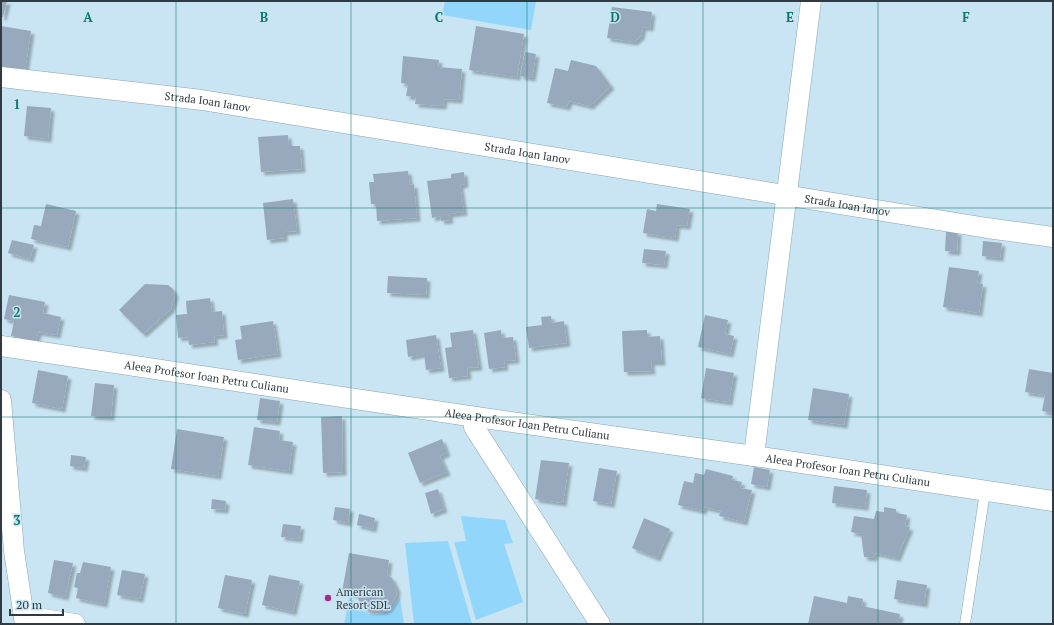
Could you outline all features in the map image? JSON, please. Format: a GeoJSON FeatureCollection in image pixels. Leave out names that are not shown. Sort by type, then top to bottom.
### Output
{"type":"FeatureCollection","features":[{"type":"Feature","properties":{"kind":"street"},"geometry":{"type":"LineString","coordinates":[[754,456],[811,1]]}},
{"type":"Feature","properties":{"kind":"street","name":"Strada Ioan Ianov"},"geometry":{"type":"LineString","coordinates":[[1,77],[202,100],[987,228],[1053,237]]}},
{"type":"Feature","properties":{"kind":"street","name":"Aleea Profesor Ioan Petru Culianu"},"geometry":{"type":"LineString","coordinates":[[1,346],[1053,501]]}},
{"type":"Feature","properties":{"kind":"street"},"geometry":{"type":"LineString","coordinates":[[1,400],[8,552],[24,620],[76,624]]}},
{"type":"Feature","properties":{"kind":"street"},"geometry":{"type":"LineString","coordinates":[[476,417],[474,427],[600,624]]}},
{"type":"Feature","properties":{"kind":"lane"},"geometry":{"type":"LineString","coordinates":[[965,624],[985,492]]}},
{"type":"Feature","properties":{"kind":"shaded area"},"geometry":{"type":"Polygon","coordinates":[[[445,1],[536,1],[531,30],[442,15],[445,1]]]}},
{"type":"Feature","properties":{"kind":"shaded area"},"geometry":{"type":"Polygon","coordinates":[[[461,516],[505,520],[513,543],[504,544],[523,602],[476,620],[454,542],[466,541],[461,516]]]}},
{"type":"Feature","properties":{"kind":"shaded area"},"geometry":{"type":"Polygon","coordinates":[[[448,541],[472,624],[414,624],[405,543],[448,541]]]}},
{"type":"Feature","properties":{"kind":"shaded area"},"geometry":{"type":"Polygon","coordinates":[[[400,598],[404,624],[344,624],[349,599],[355,601],[364,612],[376,614],[392,610],[400,598]]]}},
{"type":"Feature","properties":{"kind":"building"},"geometry":{"type":"Polygon","coordinates":[[[1,1],[7,1],[3,17],[1,17],[1,1]]]}},
{"type":"Feature","properties":{"kind":"building"},"geometry":{"type":"Polygon","coordinates":[[[612,7],[652,12],[650,28],[643,27],[641,36],[634,42],[607,38],[612,7]]]}},
{"type":"Feature","properties":{"kind":"building"},"geometry":{"type":"Polygon","coordinates":[[[1,26],[31,31],[25,70],[1,67],[1,26]]]}},
{"type":"Feature","properties":{"kind":"building"},"geometry":{"type":"Polygon","coordinates":[[[476,26],[524,34],[517,77],[469,70],[476,26]]]}},
{"type":"Feature","properties":{"kind":"building"},"geometry":{"type":"Polygon","coordinates":[[[525,52],[536,54],[532,78],[520,76],[525,52]]]}},
{"type":"Feature","properties":{"kind":"building"},"geometry":{"type":"Polygon","coordinates":[[[403,56],[439,60],[438,67],[462,69],[459,100],[444,99],[443,106],[415,104],[416,97],[406,96],[408,84],[401,83],[403,56]]]}},
{"type":"Feature","properties":{"kind":"building"},"geometry":{"type":"Polygon","coordinates":[[[571,60],[596,66],[611,86],[590,106],[569,101],[567,107],[547,103],[555,68],[568,71],[571,60]]]}},
{"type":"Feature","properties":{"kind":"building"},"geometry":{"type":"Polygon","coordinates":[[[27,106],[51,108],[48,139],[24,136],[27,106]]]}},
{"type":"Feature","properties":{"kind":"building"},"geometry":{"type":"Polygon","coordinates":[[[288,135],[289,146],[300,146],[302,169],[261,172],[258,137],[288,135]]]}},
{"type":"Feature","properties":{"kind":"building"},"geometry":{"type":"Polygon","coordinates":[[[408,171],[410,185],[414,184],[417,218],[377,221],[376,204],[371,204],[369,182],[374,182],[373,174],[408,171]]]}},
{"type":"Feature","properties":{"kind":"building"},"geometry":{"type":"Polygon","coordinates":[[[464,172],[465,184],[460,185],[464,212],[449,214],[450,220],[441,221],[440,216],[432,218],[427,181],[451,178],[451,174],[464,172]]]}},
{"type":"Feature","properties":{"kind":"building"},"geometry":{"type":"Polygon","coordinates":[[[293,199],[297,231],[284,232],[284,238],[267,240],[263,203],[293,199]]]}},
{"type":"Feature","properties":{"kind":"building"},"geometry":{"type":"Polygon","coordinates":[[[46,204],[76,211],[68,247],[31,239],[34,225],[41,226],[46,204]]]}},
{"type":"Feature","properties":{"kind":"building"},"geometry":{"type":"Polygon","coordinates":[[[657,204],[690,209],[687,226],[677,225],[675,238],[643,233],[647,209],[656,211],[657,204]]]}},
{"type":"Feature","properties":{"kind":"building"},"geometry":{"type":"Polygon","coordinates":[[[946,231],[958,232],[957,252],[945,251],[946,231]]]}},
{"type":"Feature","properties":{"kind":"building"},"geometry":{"type":"Polygon","coordinates":[[[12,240],[34,245],[30,259],[8,253],[12,240]]]}},
{"type":"Feature","properties":{"kind":"building"},"geometry":{"type":"Polygon","coordinates":[[[983,241],[1002,243],[1000,258],[982,256],[983,241]]]}},
{"type":"Feature","properties":{"kind":"building"},"geometry":{"type":"Polygon","coordinates":[[[644,249],[666,251],[664,265],[642,263],[644,249]]]}},
{"type":"Feature","properties":{"kind":"building"},"geometry":{"type":"Polygon","coordinates":[[[949,267],[979,271],[977,283],[983,284],[979,313],[943,307],[949,267]]]}},
{"type":"Feature","properties":{"kind":"building"},"geometry":{"type":"Polygon","coordinates":[[[388,276],[427,278],[426,295],[387,293],[388,276]]]}},
{"type":"Feature","properties":{"kind":"building"},"geometry":{"type":"Polygon","coordinates":[[[145,284],[168,285],[173,289],[175,295],[171,309],[143,334],[119,310],[145,284]]]}},
{"type":"Feature","properties":{"kind":"building"},"geometry":{"type":"Polygon","coordinates":[[[9,295],[45,302],[43,313],[61,317],[57,335],[38,332],[36,341],[11,336],[14,321],[4,319],[9,295]]]}},
{"type":"Feature","properties":{"kind":"building"},"geometry":{"type":"Polygon","coordinates":[[[210,298],[212,312],[222,311],[224,335],[214,336],[215,342],[189,345],[188,337],[178,338],[176,315],[187,314],[186,301],[210,298]]]}},
{"type":"Feature","properties":{"kind":"building"},"geometry":{"type":"Polygon","coordinates":[[[705,315],[728,320],[725,334],[734,336],[730,354],[698,347],[705,315]]]}},
{"type":"Feature","properties":{"kind":"building"},"geometry":{"type":"Polygon","coordinates":[[[551,316],[552,323],[564,321],[567,343],[529,348],[526,327],[542,325],[541,317],[551,316]]]}},
{"type":"Feature","properties":{"kind":"building"},"geometry":{"type":"Polygon","coordinates":[[[273,321],[278,354],[238,360],[235,340],[242,339],[240,326],[273,321]]]}},
{"type":"Feature","properties":{"kind":"building"},"geometry":{"type":"Polygon","coordinates":[[[473,330],[479,367],[467,368],[468,376],[449,378],[445,348],[452,347],[450,333],[473,330]]]}},
{"type":"Feature","properties":{"kind":"building"},"geometry":{"type":"Polygon","coordinates":[[[501,330],[502,338],[513,337],[516,360],[504,361],[505,367],[489,369],[484,333],[501,330]]]}},
{"type":"Feature","properties":{"kind":"building"},"geometry":{"type":"Polygon","coordinates":[[[647,330],[647,337],[660,336],[662,362],[651,362],[652,371],[624,372],[622,331],[647,330]]]}},
{"type":"Feature","properties":{"kind":"building"},"geometry":{"type":"Polygon","coordinates":[[[436,335],[441,368],[426,370],[424,354],[408,357],[406,340],[436,335]]]}},
{"type":"Feature","properties":{"kind":"building"},"geometry":{"type":"Polygon","coordinates":[[[706,368],[734,373],[729,402],[701,398],[706,368]]]}},
{"type":"Feature","properties":{"kind":"building"},"geometry":{"type":"Polygon","coordinates":[[[1029,369],[1053,373],[1053,413],[1042,411],[1045,395],[1025,392],[1029,369]]]}},
{"type":"Feature","properties":{"kind":"building"},"geometry":{"type":"Polygon","coordinates":[[[38,370],[68,376],[62,409],[32,403],[38,370]]]}},
{"type":"Feature","properties":{"kind":"building"},"geometry":{"type":"Polygon","coordinates":[[[95,383],[114,385],[111,417],[91,416],[95,383]]]}},
{"type":"Feature","properties":{"kind":"building"},"geometry":{"type":"Polygon","coordinates":[[[813,388],[849,394],[844,425],[808,420],[813,388]]]}},
{"type":"Feature","properties":{"kind":"building"},"geometry":{"type":"Polygon","coordinates":[[[260,398],[280,401],[277,422],[257,420],[260,398]]]}},
{"type":"Feature","properties":{"kind":"building"},"geometry":{"type":"Polygon","coordinates":[[[342,416],[343,472],[323,473],[321,417],[342,416]]]}},
{"type":"Feature","properties":{"kind":"building"},"geometry":{"type":"Polygon","coordinates":[[[254,427],[280,431],[279,440],[293,442],[289,471],[248,465],[254,427]]]}},
{"type":"Feature","properties":{"kind":"building"},"geometry":{"type":"Polygon","coordinates":[[[177,429],[224,437],[218,476],[171,469],[177,429]]]}},
{"type":"Feature","properties":{"kind":"building"},"geometry":{"type":"Polygon","coordinates":[[[442,439],[447,453],[440,456],[447,472],[420,483],[408,453],[442,439]]]}},
{"type":"Feature","properties":{"kind":"building"},"geometry":{"type":"Polygon","coordinates":[[[71,455],[86,457],[84,468],[70,466],[71,455]]]}},
{"type":"Feature","properties":{"kind":"building"},"geometry":{"type":"Polygon","coordinates":[[[541,460],[569,463],[563,503],[535,499],[541,460]]]}},
{"type":"Feature","properties":{"kind":"building"},"geometry":{"type":"Polygon","coordinates":[[[754,467],[770,470],[767,487],[751,484],[754,467]]]}},
{"type":"Feature","properties":{"kind":"building"},"geometry":{"type":"Polygon","coordinates":[[[599,468],[617,471],[611,504],[593,501],[599,468]]]}},
{"type":"Feature","properties":{"kind":"building"},"geometry":{"type":"Polygon","coordinates":[[[706,469],[733,476],[732,480],[742,482],[740,488],[752,490],[744,522],[719,516],[721,511],[704,507],[703,511],[678,505],[684,481],[693,483],[695,473],[704,475],[706,469]]]}},
{"type":"Feature","properties":{"kind":"building"},"geometry":{"type":"Polygon","coordinates":[[[834,486],[867,490],[865,507],[832,503],[834,486]]]}},
{"type":"Feature","properties":{"kind":"building"},"geometry":{"type":"Polygon","coordinates":[[[438,489],[444,509],[431,514],[425,493],[438,489]]]}},
{"type":"Feature","properties":{"kind":"building"},"geometry":{"type":"Polygon","coordinates":[[[212,499],[226,501],[225,510],[211,509],[212,499]]]}},
{"type":"Feature","properties":{"kind":"building"},"geometry":{"type":"Polygon","coordinates":[[[335,507],[350,509],[348,523],[333,520],[335,507]]]}},
{"type":"Feature","properties":{"kind":"building"},"geometry":{"type":"Polygon","coordinates":[[[884,507],[896,509],[896,513],[907,515],[905,526],[910,527],[897,558],[875,553],[873,558],[864,557],[861,534],[851,532],[854,516],[874,519],[876,511],[884,512],[884,507]]]}},
{"type":"Feature","properties":{"kind":"building"},"geometry":{"type":"Polygon","coordinates":[[[359,514],[375,518],[373,529],[357,525],[359,514]]]}},
{"type":"Feature","properties":{"kind":"building"},"geometry":{"type":"Polygon","coordinates":[[[644,518],[670,529],[657,558],[632,548],[644,518]]]}},
{"type":"Feature","properties":{"kind":"building"},"geometry":{"type":"Polygon","coordinates":[[[283,524],[301,526],[299,539],[281,537],[283,524]]]}},
{"type":"Feature","properties":{"kind":"building"},"geometry":{"type":"Polygon","coordinates":[[[349,553],[389,560],[387,575],[392,578],[397,589],[396,596],[389,608],[383,611],[369,611],[363,607],[356,595],[342,592],[349,553]]]}},
{"type":"Feature","properties":{"kind":"building"},"geometry":{"type":"Polygon","coordinates":[[[54,560],[73,563],[65,597],[48,593],[54,560]]]}},
{"type":"Feature","properties":{"kind":"building"},"geometry":{"type":"Polygon","coordinates":[[[83,562],[111,567],[104,604],[76,598],[78,588],[74,587],[77,573],[80,573],[83,562]]]}},
{"type":"Feature","properties":{"kind":"building"},"geometry":{"type":"Polygon","coordinates":[[[122,570],[145,574],[140,599],[117,595],[122,570]]]}},
{"type":"Feature","properties":{"kind":"building"},"geometry":{"type":"Polygon","coordinates":[[[225,575],[252,580],[245,614],[218,608],[225,575]]]}},
{"type":"Feature","properties":{"kind":"building"},"geometry":{"type":"Polygon","coordinates":[[[269,575],[300,581],[293,612],[262,605],[269,575]]]}},
{"type":"Feature","properties":{"kind":"building"},"geometry":{"type":"Polygon","coordinates":[[[897,580],[927,585],[924,604],[894,599],[897,580]]]}},
{"type":"Feature","properties":{"kind":"building"},"geometry":{"type":"Polygon","coordinates":[[[814,596],[847,603],[848,596],[863,599],[862,606],[900,614],[898,624],[808,624],[814,596]]]}},
{"type":"Feature","properties":{"kind":"place","name":"American Resort SDL"},"geometry":{"type":"Point","coordinates":[328,598]}}]}
